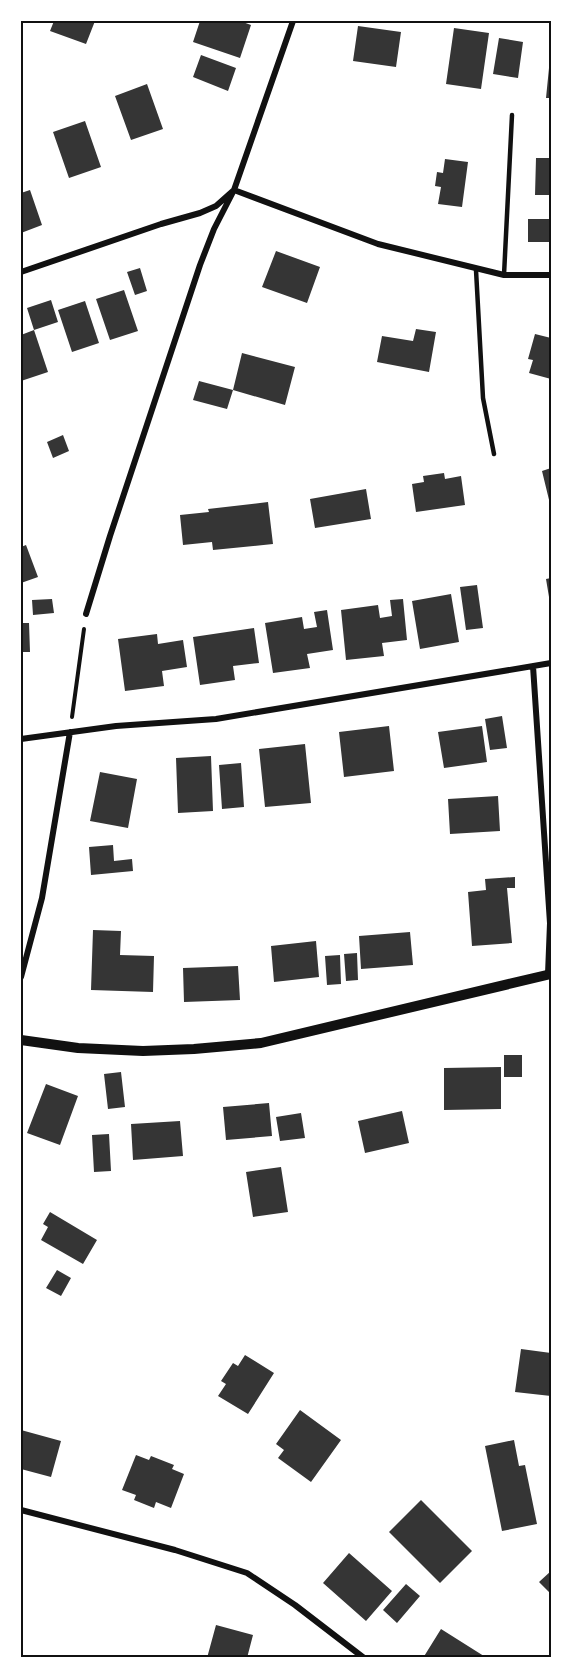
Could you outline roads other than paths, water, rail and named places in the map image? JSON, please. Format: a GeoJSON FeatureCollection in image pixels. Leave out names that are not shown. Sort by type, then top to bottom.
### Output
{"type":"FeatureCollection","features":[{"type":"Feature","properties":{"kind":"street"},"geometry":{"type":"LineString","coordinates":[[86,614],[200,265],[214,229],[234,190],[293,21]]}},
{"type":"Feature","properties":{"kind":"street"},"geometry":{"type":"LineString","coordinates":[[234,190],[378,244],[476,270],[504,275],[551,275]]}},
{"type":"Feature","properties":{"kind":"street"},"geometry":{"type":"LineString","coordinates":[[21,272],[200,213],[216,206],[234,190]]}},
{"type":"Feature","properties":{"kind":"street"},"geometry":{"type":"LineString","coordinates":[[21,739],[116,726],[216,719],[551,663]]}},
{"type":"Feature","properties":{"kind":"street"},"geometry":{"type":"LineString","coordinates":[[21,1040],[78,1048],[143,1051],[261,1043],[550,974],[550,923],[533,666]]}},
{"type":"Feature","properties":{"kind":"street"},"geometry":{"type":"LineString","coordinates":[[21,977],[42,898],[70,732]]}},
{"type":"Feature","properties":{"kind":"street"},"geometry":{"type":"LineString","coordinates":[[21,1510],[175,1550],[246,1573],[295,1605],[364,1658]]}},
{"type":"Feature","properties":{"kind":"lane"},"geometry":{"type":"LineString","coordinates":[[504,275],[512,115]]}},
{"type":"Feature","properties":{"kind":"lane"},"geometry":{"type":"LineString","coordinates":[[476,270],[483,398],[494,454]]}}]}
